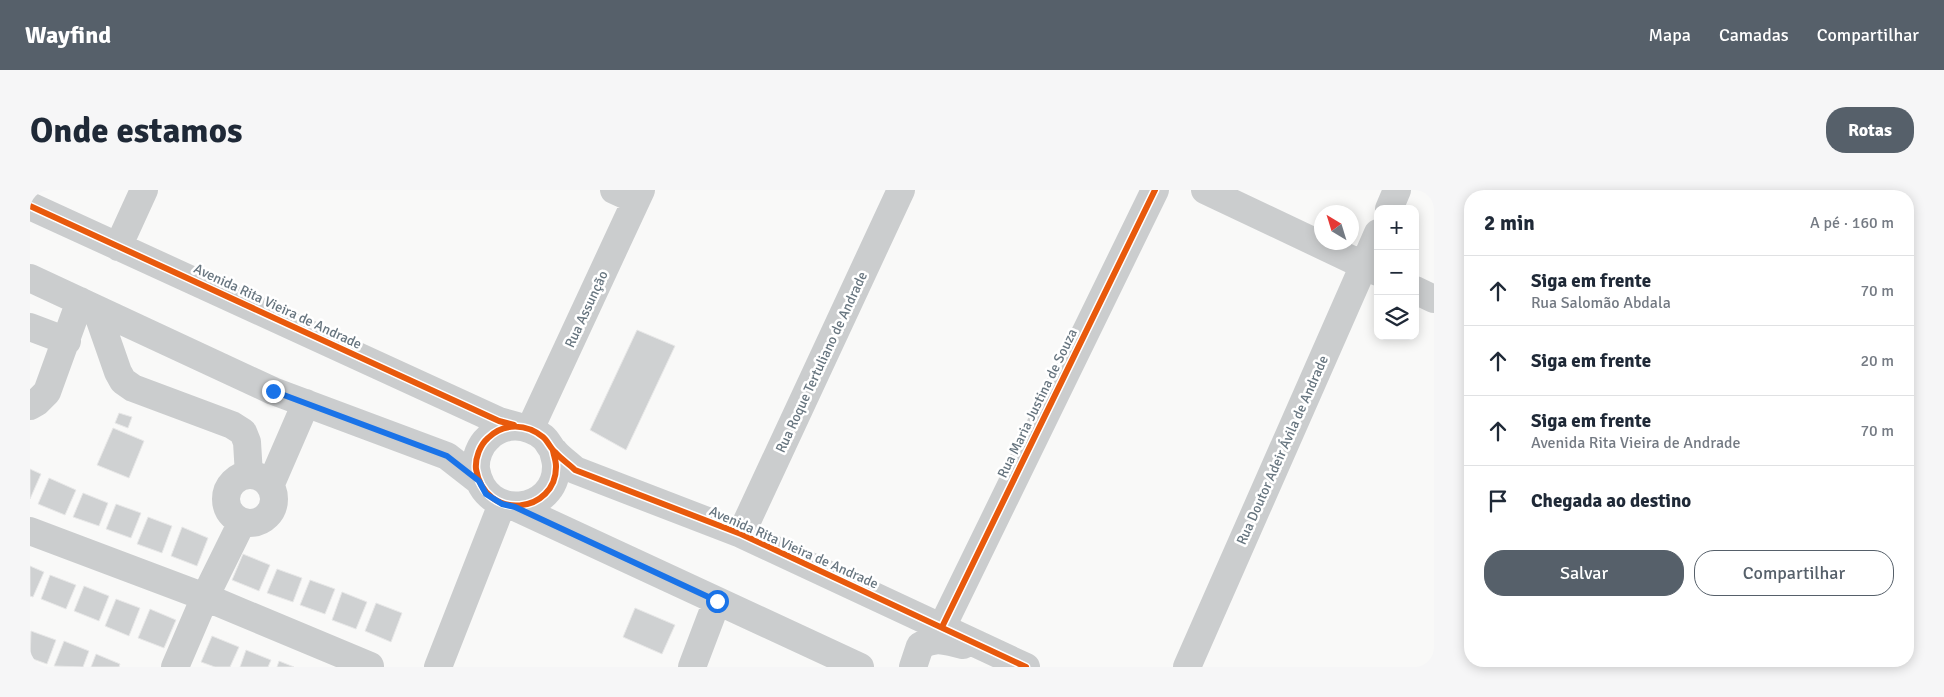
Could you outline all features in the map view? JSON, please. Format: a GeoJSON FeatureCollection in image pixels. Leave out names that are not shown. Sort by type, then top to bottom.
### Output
{"type":"FeatureCollection","features":[{"type":"Feature","properties":{"kind":"street"},"geometry":{"type":"LineString","coordinates":[[118,247],[144,190]]}},
{"type":"Feature","properties":{"kind":"street","name":"Rua Roque Tertuliano de Andrade"},"geometry":{"type":"LineString","coordinates":[[741,534],[901,190]]}},
{"type":"Feature","properties":{"kind":"street","name":"Rua Maria Justina de Souza"},"geometry":{"type":"LineString","coordinates":[[942,627],[1155,190]]}},
{"type":"Feature","properties":{"kind":"street"},"geometry":{"type":"LineString","coordinates":[[1205,190],[1370,268]]}},
{"type":"Feature","properties":{"kind":"street"},"geometry":{"type":"LineString","coordinates":[[1391,205],[1398,190]]}},
{"type":"Feature","properties":{"kind":"street","name":"Rua Assunção"},"geometry":{"type":"LineString","coordinates":[[523,427],[631,193]]}},
{"type":"Feature","properties":{"kind":"street","name":"Avenida Rita Vieira de Andrade"},"geometry":{"type":"LineString","coordinates":[[30,206],[499,421],[523,427]]}},
{"type":"Feature","properties":{"kind":"street","name":"Rua Doutor Adeir Ávila de Andrade"},"geometry":{"type":"LineString","coordinates":[[1187,667],[1370,268],[1374,250]]}},
{"type":"Feature","properties":{"kind":"street"},"geometry":{"type":"LineString","coordinates":[[30,278],[273,391],[447,456],[479,481]]}},
{"type":"Feature","properties":{"kind":"street"},"geometry":{"type":"LineString","coordinates":[[1419,292],[1434,299]]}},
{"type":"Feature","properties":{"kind":"street"},"geometry":{"type":"LineString","coordinates":[[30,406],[47,392],[67,341],[88,305]]}},
{"type":"Feature","properties":{"kind":"street"},"geometry":{"type":"LineString","coordinates":[[88,305],[123,381],[133,388],[232,425],[243,432],[260,481],[274,494],[274,503],[271,511],[259,522],[251,524],[235,519],[226,505],[226,496],[233,481],[260,481]]}},
{"type":"Feature","properties":{"kind":"street"},"geometry":{"type":"LineString","coordinates":[[31,330],[67,341]]}},
{"type":"Feature","properties":{"kind":"street"},"geometry":{"type":"LineString","coordinates":[[260,481],[306,403]]}},
{"type":"Feature","properties":{"kind":"street"},"geometry":{"type":"LineString","coordinates":[[509,505],[531,504],[544,495],[553,482],[556,467],[553,451],[545,438],[523,427],[501,429],[488,438],[479,450],[476,466],[479,481],[486,494],[509,505],[860,667]]}},
{"type":"Feature","properties":{"kind":"street","name":"Avenida Rita Vieira de Andrade"},"geometry":{"type":"LineString","coordinates":[[553,451],[575,470],[741,534],[1016,662]]}},
{"type":"Feature","properties":{"kind":"street"},"geometry":{"type":"LineString","coordinates":[[438,667],[509,505]]}},
{"type":"Feature","properties":{"kind":"street"},"geometry":{"type":"LineString","coordinates":[[175,667],[205,597],[242,522]]}},
{"type":"Feature","properties":{"kind":"street"},"geometry":{"type":"LineString","coordinates":[[30,531],[205,597],[370,666]]}},
{"type":"Feature","properties":{"kind":"street"},"geometry":{"type":"LineString","coordinates":[[692,667],[717,601]]}},
{"type":"Feature","properties":{"kind":"street"},"geometry":{"type":"LineString","coordinates":[[913,667],[920,646],[936,639],[946,640],[1016,662]]}},
{"type":"Feature","properties":{"kind":"building"},"geometry":{"type":"Polygon","coordinates":[[[637,330],[675,346],[626,450],[590,430],[637,330]]]}},
{"type":"Feature","properties":{"kind":"building"},"geometry":{"type":"Polygon","coordinates":[[[119,413],[132,417],[128,428],[115,423],[119,413]]]}},
{"type":"Feature","properties":{"kind":"building"},"geometry":{"type":"Polygon","coordinates":[[[113,428],[144,441],[129,478],[97,465],[113,428]]]}},
{"type":"Feature","properties":{"kind":"building"},"geometry":{"type":"Polygon","coordinates":[[[30,469],[41,474],[30,499],[30,469]]]}},
{"type":"Feature","properties":{"kind":"building"},"geometry":{"type":"Polygon","coordinates":[[[49,478],[76,490],[65,515],[38,504],[49,478]]]}},
{"type":"Feature","properties":{"kind":"building"},"geometry":{"type":"Polygon","coordinates":[[[83,493],[108,503],[99,526],[73,517],[83,493]]]}},
{"type":"Feature","properties":{"kind":"building"},"geometry":{"type":"Polygon","coordinates":[[[116,504],[141,513],[131,538],[106,529],[116,504]]]}},
{"type":"Feature","properties":{"kind":"building"},"geometry":{"type":"Polygon","coordinates":[[[148,517],[172,526],[162,553],[137,544],[148,517]]]}},
{"type":"Feature","properties":{"kind":"building"},"geometry":{"type":"Polygon","coordinates":[[[182,527],[208,538],[197,566],[171,556],[182,527]]]}},
{"type":"Feature","properties":{"kind":"building"},"geometry":{"type":"Polygon","coordinates":[[[243,554],[270,565],[259,591],[232,580],[243,554]]]}},
{"type":"Feature","properties":{"kind":"building"},"geometry":{"type":"Polygon","coordinates":[[[30,566],[44,572],[33,597],[30,596],[30,566]]]}},
{"type":"Feature","properties":{"kind":"building"},"geometry":{"type":"Polygon","coordinates":[[[277,569],[302,578],[293,602],[267,593],[277,569]]]}},
{"type":"Feature","properties":{"kind":"building"},"geometry":{"type":"Polygon","coordinates":[[[50,575],[76,585],[66,609],[41,599],[50,575]]]}},
{"type":"Feature","properties":{"kind":"building"},"geometry":{"type":"Polygon","coordinates":[[[310,580],[335,589],[325,614],[300,605],[310,580]]]}},
{"type":"Feature","properties":{"kind":"building"},"geometry":{"type":"Polygon","coordinates":[[[84,586],[109,596],[99,621],[74,611],[84,586]]]}},
{"type":"Feature","properties":{"kind":"building"},"geometry":{"type":"Polygon","coordinates":[[[342,592],[367,602],[356,629],[332,620],[342,592]]]}},
{"type":"Feature","properties":{"kind":"building"},"geometry":{"type":"Polygon","coordinates":[[[116,599],[140,608],[129,636],[105,626],[116,599]]]}},
{"type":"Feature","properties":{"kind":"building"},"geometry":{"type":"Polygon","coordinates":[[[376,603],[402,613],[391,642],[365,631],[376,603]]]}},
{"type":"Feature","properties":{"kind":"building"},"geometry":{"type":"Polygon","coordinates":[[[635,608],[675,625],[662,654],[623,637],[635,608]]]}},
{"type":"Feature","properties":{"kind":"building"},"geometry":{"type":"Polygon","coordinates":[[[150,609],[176,620],[164,648],[138,638],[150,609]]]}},
{"type":"Feature","properties":{"kind":"building"},"geometry":{"type":"Polygon","coordinates":[[[31,631],[56,640],[47,664],[30,658],[31,631]]]}},
{"type":"Feature","properties":{"kind":"building"},"geometry":{"type":"Polygon","coordinates":[[[212,636],[239,647],[230,667],[215,667],[201,662],[212,636]]]}},
{"type":"Feature","properties":{"kind":"building"},"geometry":{"type":"Polygon","coordinates":[[[64,641],[89,651],[83,667],[54,666],[64,641]]]}},
{"type":"Feature","properties":{"kind":"building"},"geometry":{"type":"Polygon","coordinates":[[[246,650],[271,660],[268,667],[240,667],[246,650]]]}},
{"type":"Feature","properties":{"kind":"building"},"geometry":{"type":"Polygon","coordinates":[[[96,654],[120,664],[119,667],[91,667],[96,654]]]}},
{"type":"Feature","properties":{"kind":"building"},"geometry":{"type":"Polygon","coordinates":[[[279,661],[294,667],[277,667],[279,661]]]}},
{"type":"Feature","properties":{"kind":"cycle path"},"geometry":{"type":"LineString","coordinates":[[942,627],[1155,190]]}},
{"type":"Feature","properties":{"kind":"cycle path"},"geometry":{"type":"LineString","coordinates":[[30,206],[499,421],[514,425]]}},
{"type":"Feature","properties":{"kind":"cycle path"},"geometry":{"type":"LineString","coordinates":[[553,451],[556,466],[553,482],[545,494],[534,502],[520,505],[506,504],[492,498],[482,486],[476,469],[476,460],[485,441],[494,433],[508,427],[530,429],[543,437],[553,450],[575,470],[741,534],[1026,667]]}},
{"type":"Feature","properties":{"kind":"route"},"geometry":{"type":"LineString","coordinates":[[273,391],[447,456],[479,481],[486,494],[502,504],[515,507],[717,601]]}}]}
